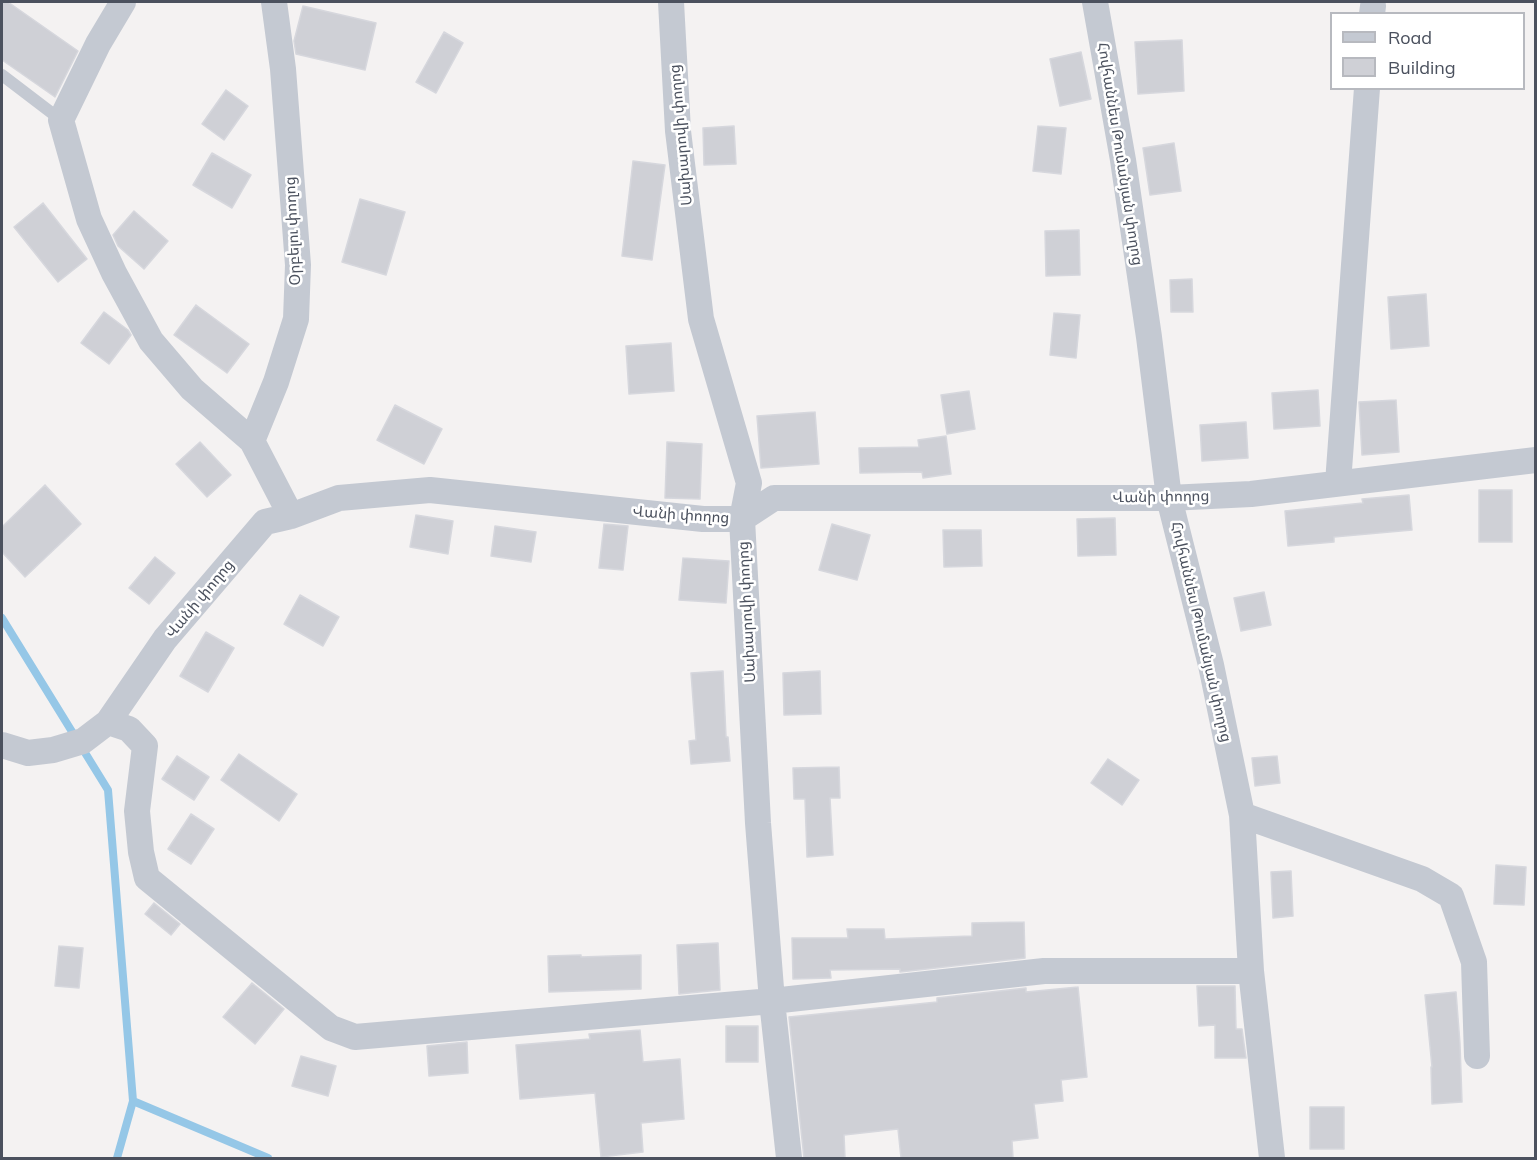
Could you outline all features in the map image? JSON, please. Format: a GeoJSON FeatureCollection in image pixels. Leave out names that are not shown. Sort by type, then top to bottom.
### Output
{"type":"FeatureCollection","features":[{"type":"Feature","properties":{"kind":"street"},"geometry":{"type":"LineString","coordinates":[[123,2],[98,44],[62,120],[89,219],[114,273],[151,341],[192,389],[252,441],[291,516]]}},
{"type":"Feature","properties":{"kind":"street","name":"Օրբելու փողոց"},"geometry":{"type":"LineString","coordinates":[[252,441],[276,382],[296,319],[298,265],[283,69],[274,2]]}},
{"type":"Feature","properties":{"kind":"street","name":"Սախարովի փողոց"},"geometry":{"type":"LineString","coordinates":[[671,2],[678,131],[701,319],[750,483],[742,519],[758,823],[772,1001],[789,1158]]}},
{"type":"Feature","properties":{"kind":"street","name":"Հովհաննես Թումանյան փողոց"},"geometry":{"type":"LineString","coordinates":[[1095,2],[1125,172],[1169,498],[1211,665],[1242,815],[1251,971],[1272,1158]]}},
{"type":"Feature","properties":{"kind":"street"},"geometry":{"type":"LineString","coordinates":[[1338,483],[1367,90]]}},
{"type":"Feature","properties":{"kind":"street","name":"Վանի փողոց"},"geometry":{"type":"LineString","coordinates":[[2,745],[28,753],[53,750],[82,741],[108,722],[165,639],[265,522],[291,516],[339,498],[430,490],[703,519],[742,519],[774,498],[1169,498],[1251,494],[1536,460]]}},
{"type":"Feature","properties":{"kind":"street"},"geometry":{"type":"LineString","coordinates":[[108,722],[129,729],[145,746],[137,812],[141,852],[147,878],[331,1028],[355,1037],[772,1001],[1044,972],[1251,971]]}},
{"type":"Feature","properties":{"kind":"street"},"geometry":{"type":"LineString","coordinates":[[1242,815],[1422,879],[1451,896],[1474,962],[1477,1056]]}},
{"type":"Feature","properties":{"kind":"lane"},"geometry":{"type":"LineString","coordinates":[[2,75],[62,120]]}},
{"type":"Feature","properties":{"kind":"building"},"geometry":{"type":"Polygon","coordinates":[[[2,2],[8,2],[78,51],[55,97],[2,60],[2,2]]]}},
{"type":"Feature","properties":{"kind":"building"},"geometry":{"type":"Polygon","coordinates":[[[303,6],[376,23],[365,70],[296,54],[294,41],[303,6]]]}},
{"type":"Feature","properties":{"kind":"building"},"geometry":{"type":"Polygon","coordinates":[[[444,32],[463,43],[436,93],[416,82],[444,32]]]}},
{"type":"Feature","properties":{"kind":"building"},"geometry":{"type":"Polygon","coordinates":[[[1182,40],[1184,91],[1138,94],[1135,42],[1182,40]]]}},
{"type":"Feature","properties":{"kind":"building"},"geometry":{"type":"Polygon","coordinates":[[[1081,52],[1091,99],[1060,106],[1050,59],[1081,52]]]}},
{"type":"Feature","properties":{"kind":"building"},"geometry":{"type":"Polygon","coordinates":[[[226,90],[248,106],[224,140],[202,124],[226,90]]]}},
{"type":"Feature","properties":{"kind":"building"},"geometry":{"type":"Polygon","coordinates":[[[734,126],[736,164],[704,165],[703,128],[734,126]]]}},
{"type":"Feature","properties":{"kind":"building"},"geometry":{"type":"Polygon","coordinates":[[[1038,126],[1066,128],[1061,174],[1033,171],[1038,126]]]}},
{"type":"Feature","properties":{"kind":"building"},"geometry":{"type":"Polygon","coordinates":[[[1174,143],[1181,191],[1150,195],[1143,148],[1174,143]]]}},
{"type":"Feature","properties":{"kind":"building"},"geometry":{"type":"Polygon","coordinates":[[[212,153],[251,175],[232,208],[193,185],[212,153]]]}},
{"type":"Feature","properties":{"kind":"building"},"geometry":{"type":"Polygon","coordinates":[[[633,161],[665,165],[652,260],[622,256],[633,161]]]}},
{"type":"Feature","properties":{"kind":"building"},"geometry":{"type":"Polygon","coordinates":[[[360,199],[405,212],[386,275],[342,262],[360,199]]]}},
{"type":"Feature","properties":{"kind":"building"},"geometry":{"type":"Polygon","coordinates":[[[43,203],[87,259],[58,282],[14,227],[43,203]]]}},
{"type":"Feature","properties":{"kind":"building"},"geometry":{"type":"Polygon","coordinates":[[[134,211],[168,241],[144,269],[118,246],[113,235],[134,211]]]}},
{"type":"Feature","properties":{"kind":"building"},"geometry":{"type":"Polygon","coordinates":[[[1079,230],[1080,275],[1046,276],[1045,231],[1079,230]]]}},
{"type":"Feature","properties":{"kind":"building"},"geometry":{"type":"Polygon","coordinates":[[[1192,279],[1193,312],[1171,312],[1170,280],[1192,279]]]}},
{"type":"Feature","properties":{"kind":"building"},"geometry":{"type":"Polygon","coordinates":[[[1426,294],[1429,346],[1391,349],[1388,297],[1426,294]]]}},
{"type":"Feature","properties":{"kind":"building"},"geometry":{"type":"Polygon","coordinates":[[[196,305],[249,344],[227,373],[174,335],[196,305]]]}},
{"type":"Feature","properties":{"kind":"building"},"geometry":{"type":"Polygon","coordinates":[[[104,312],[128,330],[131,335],[109,364],[81,343],[104,312]]]}},
{"type":"Feature","properties":{"kind":"building"},"geometry":{"type":"Polygon","coordinates":[[[1054,313],[1080,315],[1076,358],[1050,355],[1054,313]]]}},
{"type":"Feature","properties":{"kind":"building"},"geometry":{"type":"Polygon","coordinates":[[[671,343],[674,391],[629,394],[626,346],[671,343]]]}},
{"type":"Feature","properties":{"kind":"building"},"geometry":{"type":"Polygon","coordinates":[[[1318,390],[1320,426],[1274,429],[1272,393],[1318,390]]]}},
{"type":"Feature","properties":{"kind":"building"},"geometry":{"type":"Polygon","coordinates":[[[969,391],[975,429],[947,434],[941,395],[969,391]]]}},
{"type":"Feature","properties":{"kind":"building"},"geometry":{"type":"Polygon","coordinates":[[[1396,400],[1399,452],[1362,455],[1359,402],[1396,400]]]}},
{"type":"Feature","properties":{"kind":"building"},"geometry":{"type":"Polygon","coordinates":[[[395,405],[442,429],[424,464],[377,440],[395,405]]]}},
{"type":"Feature","properties":{"kind":"building"},"geometry":{"type":"Polygon","coordinates":[[[815,412],[819,464],[761,468],[757,416],[815,412]]]}},
{"type":"Feature","properties":{"kind":"building"},"geometry":{"type":"Polygon","coordinates":[[[1246,422],[1248,458],[1202,461],[1200,425],[1246,422]]]}},
{"type":"Feature","properties":{"kind":"building"},"geometry":{"type":"Polygon","coordinates":[[[946,436],[951,474],[923,478],[922,472],[860,473],[859,448],[919,447],[918,440],[946,436]]]}},
{"type":"Feature","properties":{"kind":"building"},"geometry":{"type":"Polygon","coordinates":[[[200,442],[231,475],[207,497],[176,464],[200,442]]]}},
{"type":"Feature","properties":{"kind":"building"},"geometry":{"type":"Polygon","coordinates":[[[667,442],[702,444],[700,499],[665,498],[667,442]]]}},
{"type":"Feature","properties":{"kind":"building"},"geometry":{"type":"Polygon","coordinates":[[[45,485],[81,524],[25,577],[2,552],[2,527],[45,485]]]}},
{"type":"Feature","properties":{"kind":"building"},"geometry":{"type":"Polygon","coordinates":[[[1479,490],[1512,490],[1512,542],[1479,542],[1479,490]]]}},
{"type":"Feature","properties":{"kind":"building"},"geometry":{"type":"Polygon","coordinates":[[[1409,495],[1412,530],[1334,537],[1334,542],[1288,546],[1285,511],[1363,503],[1362,499],[1409,495]]]}},
{"type":"Feature","properties":{"kind":"building"},"geometry":{"type":"Polygon","coordinates":[[[416,515],[453,521],[448,554],[410,547],[416,515]]]}},
{"type":"Feature","properties":{"kind":"building"},"geometry":{"type":"Polygon","coordinates":[[[1115,518],[1116,555],[1078,556],[1077,519],[1115,518]]]}},
{"type":"Feature","properties":{"kind":"building"},"geometry":{"type":"Polygon","coordinates":[[[604,524],[628,526],[623,570],[599,568],[604,524]]]}},
{"type":"Feature","properties":{"kind":"building"},"geometry":{"type":"Polygon","coordinates":[[[832,524],[870,535],[857,580],[819,570],[832,524]]]}},
{"type":"Feature","properties":{"kind":"building"},"geometry":{"type":"Polygon","coordinates":[[[495,526],[536,532],[531,562],[491,556],[495,526]]]}},
{"type":"Feature","properties":{"kind":"building"},"geometry":{"type":"Polygon","coordinates":[[[943,530],[981,530],[982,566],[944,567],[943,530]]]}},
{"type":"Feature","properties":{"kind":"building"},"geometry":{"type":"Polygon","coordinates":[[[155,557],[175,573],[149,604],[129,588],[155,557]]]}},
{"type":"Feature","properties":{"kind":"building"},"geometry":{"type":"Polygon","coordinates":[[[683,558],[729,561],[726,603],[679,600],[683,558]]]}},
{"type":"Feature","properties":{"kind":"building"},"geometry":{"type":"Polygon","coordinates":[[[1264,592],[1271,625],[1241,631],[1234,598],[1264,592]]]}},
{"type":"Feature","properties":{"kind":"building"},"geometry":{"type":"Polygon","coordinates":[[[300,595],[339,617],[323,646],[284,624],[300,595]]]}},
{"type":"Feature","properties":{"kind":"building"},"geometry":{"type":"Polygon","coordinates":[[[206,632],[234,648],[208,692],[180,676],[206,632]]]}},
{"type":"Feature","properties":{"kind":"building"},"geometry":{"type":"Polygon","coordinates":[[[723,671],[726,737],[728,737],[730,761],[691,764],[689,741],[696,740],[691,673],[723,671]]]}},
{"type":"Feature","properties":{"kind":"building"},"geometry":{"type":"Polygon","coordinates":[[[820,671],[821,714],[784,715],[783,673],[820,671]]]}},
{"type":"Feature","properties":{"kind":"building"},"geometry":{"type":"Polygon","coordinates":[[[239,754],[297,794],[279,821],[221,780],[239,754]]]}},
{"type":"Feature","properties":{"kind":"building"},"geometry":{"type":"Polygon","coordinates":[[[177,756],[209,777],[194,800],[162,779],[177,756]]]}},
{"type":"Feature","properties":{"kind":"building"},"geometry":{"type":"Polygon","coordinates":[[[1277,756],[1280,783],[1255,786],[1252,758],[1277,756]]]}},
{"type":"Feature","properties":{"kind":"building"},"geometry":{"type":"Polygon","coordinates":[[[1108,759],[1139,780],[1122,805],[1091,783],[1108,759]]]}},
{"type":"Feature","properties":{"kind":"building"},"geometry":{"type":"Polygon","coordinates":[[[839,767],[840,798],[830,798],[833,855],[807,857],[805,799],[794,799],[793,768],[839,767]]]}},
{"type":"Feature","properties":{"kind":"building"},"geometry":{"type":"Polygon","coordinates":[[[191,814],[214,829],[191,864],[168,849],[191,814]]]}},
{"type":"Feature","properties":{"kind":"building"},"geometry":{"type":"Polygon","coordinates":[[[1496,865],[1526,867],[1524,905],[1494,904],[1496,865]]]}},
{"type":"Feature","properties":{"kind":"building"},"geometry":{"type":"Polygon","coordinates":[[[1291,871],[1293,916],[1273,918],[1271,872],[1291,871]]]}},
{"type":"Feature","properties":{"kind":"building"},"geometry":{"type":"Polygon","coordinates":[[[154,903],[180,924],[171,935],[145,914],[154,903]]]}},
{"type":"Feature","properties":{"kind":"building"},"geometry":{"type":"Polygon","coordinates":[[[1024,922],[1025,958],[900,972],[900,969],[830,970],[831,978],[793,979],[792,938],[848,938],[847,929],[884,929],[885,939],[972,936],[972,923],[1024,922]]]}},
{"type":"Feature","properties":{"kind":"building"},"geometry":{"type":"Polygon","coordinates":[[[718,943],[720,990],[679,994],[677,945],[718,943]]]}},
{"type":"Feature","properties":{"kind":"building"},"geometry":{"type":"Polygon","coordinates":[[[59,946],[83,948],[79,988],[55,986],[59,946]]]}},
{"type":"Feature","properties":{"kind":"building"},"geometry":{"type":"Polygon","coordinates":[[[581,955],[581,957],[641,955],[641,989],[549,992],[548,956],[581,955]]]}},
{"type":"Feature","properties":{"kind":"building"},"geometry":{"type":"Polygon","coordinates":[[[252,983],[284,1009],[255,1044],[223,1017],[252,983]]]}},
{"type":"Feature","properties":{"kind":"building"},"geometry":{"type":"Polygon","coordinates":[[[1197,986],[1235,986],[1236,1029],[1242,1029],[1246,1058],[1215,1058],[1215,1025],[1199,1026],[1197,986]]]}},
{"type":"Feature","properties":{"kind":"building"},"geometry":{"type":"Polygon","coordinates":[[[1078,987],[1087,1077],[1061,1080],[1063,1101],[1034,1104],[1038,1138],[1012,1141],[1013,1158],[901,1158],[898,1129],[844,1135],[845,1158],[804,1158],[789,1017],[937,1002],[937,998],[1026,988],[1026,992],[1078,987]]]}},
{"type":"Feature","properties":{"kind":"building"},"geometry":{"type":"Polygon","coordinates":[[[1456,992],[1462,1102],[1432,1104],[1432,1067],[1425,995],[1456,992]]]}},
{"type":"Feature","properties":{"kind":"building"},"geometry":{"type":"Polygon","coordinates":[[[726,1026],[758,1026],[758,1062],[726,1062],[726,1026]]]}},
{"type":"Feature","properties":{"kind":"building"},"geometry":{"type":"Polygon","coordinates":[[[640,1030],[643,1062],[680,1059],[684,1119],[641,1123],[643,1152],[601,1157],[595,1093],[520,1099],[516,1045],[590,1039],[589,1034],[640,1030]]]}},
{"type":"Feature","properties":{"kind":"building"},"geometry":{"type":"Polygon","coordinates":[[[467,1042],[468,1073],[429,1076],[427,1046],[467,1042]]]}},
{"type":"Feature","properties":{"kind":"building"},"geometry":{"type":"Polygon","coordinates":[[[301,1056],[336,1066],[328,1096],[292,1086],[301,1056]]]}},
{"type":"Feature","properties":{"kind":"building"},"geometry":{"type":"Polygon","coordinates":[[[1310,1107],[1344,1107],[1344,1149],[1310,1149],[1310,1107]]]}},
{"type":"Feature","properties":{"kind":"waterway"},"geometry":{"type":"LineString","coordinates":[[2,618],[108,790],[133,1101],[117,1158]]}},
{"type":"Feature","properties":{"kind":"waterway"},"geometry":{"type":"LineString","coordinates":[[133,1101],[268,1158]]}}]}
